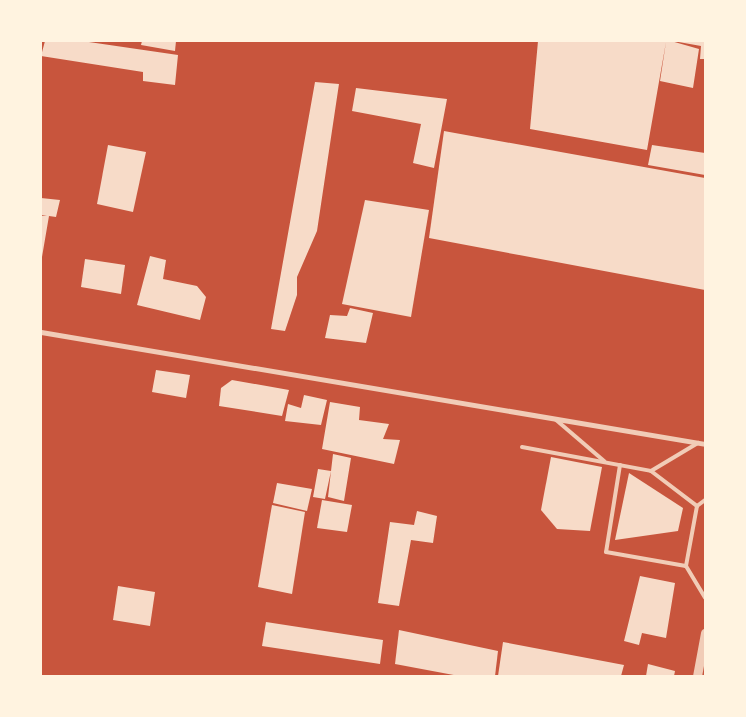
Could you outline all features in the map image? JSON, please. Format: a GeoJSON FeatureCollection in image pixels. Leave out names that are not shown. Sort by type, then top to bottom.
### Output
{"type":"FeatureCollection","features":[{"type":"Feature","properties":{"kind":"street"},"geometry":{"type":"LineString","coordinates":[[41,332],[702,443]]}},
{"type":"Feature","properties":{"kind":"street"},"geometry":{"type":"LineString","coordinates":[[697,676],[705,632]]}},
{"type":"Feature","properties":{"kind":"lane"},"geometry":{"type":"LineString","coordinates":[[555,419],[606,462]]}},
{"type":"Feature","properties":{"kind":"lane"},"geometry":{"type":"LineString","coordinates":[[651,471],[702,443]]}},
{"type":"Feature","properties":{"kind":"lane"},"geometry":{"type":"LineString","coordinates":[[522,446],[651,471],[697,506]]}},
{"type":"Feature","properties":{"kind":"lane"},"geometry":{"type":"LineString","coordinates":[[620,465],[606,552],[686,566]]}},
{"type":"Feature","properties":{"kind":"lane"},"geometry":{"type":"LineString","coordinates":[[705,500],[697,506],[686,566],[705,598]]}},
{"type":"Feature","properties":{"kind":"building"},"geometry":{"type":"Polygon","coordinates":[[[45,41],[82,41],[178,55],[175,85],[143,81],[143,72],[41,56],[45,41]]]}},
{"type":"Feature","properties":{"kind":"building"},"geometry":{"type":"Polygon","coordinates":[[[142,41],[176,41],[175,51],[141,45],[142,41]]]}},
{"type":"Feature","properties":{"kind":"building"},"geometry":{"type":"Polygon","coordinates":[[[538,41],[671,41],[699,49],[693,88],[660,81],[666,42],[647,150],[530,129],[538,41]]]}},
{"type":"Feature","properties":{"kind":"building"},"geometry":{"type":"Polygon","coordinates":[[[673,41],[705,41],[705,59],[700,59],[701,46],[673,41]]]}},
{"type":"Feature","properties":{"kind":"building"},"geometry":{"type":"Polygon","coordinates":[[[315,82],[339,84],[317,231],[297,277],[297,295],[285,331],[271,329],[315,82]]]}},
{"type":"Feature","properties":{"kind":"building"},"geometry":{"type":"Polygon","coordinates":[[[356,88],[447,99],[434,168],[413,163],[421,124],[352,111],[356,88]]]}},
{"type":"Feature","properties":{"kind":"building"},"geometry":{"type":"Polygon","coordinates":[[[444,131],[705,178],[705,290],[429,238],[444,131]]]}},
{"type":"Feature","properties":{"kind":"building"},"geometry":{"type":"Polygon","coordinates":[[[108,145],[146,152],[133,212],[97,204],[108,145]]]}},
{"type":"Feature","properties":{"kind":"building"},"geometry":{"type":"Polygon","coordinates":[[[652,145],[705,153],[705,175],[648,165],[652,145]]]}},
{"type":"Feature","properties":{"kind":"building"},"geometry":{"type":"Polygon","coordinates":[[[41,198],[60,200],[56,217],[49,216],[42,257],[41,216],[47,216],[41,215],[41,198]]]}},
{"type":"Feature","properties":{"kind":"building"},"geometry":{"type":"Polygon","coordinates":[[[365,200],[429,210],[411,317],[342,304],[365,200]]]}},
{"type":"Feature","properties":{"kind":"building"},"geometry":{"type":"Polygon","coordinates":[[[150,256],[166,260],[163,279],[197,286],[206,297],[200,320],[137,305],[150,256]]]}},
{"type":"Feature","properties":{"kind":"building"},"geometry":{"type":"Polygon","coordinates":[[[85,259],[125,265],[121,294],[81,287],[85,259]]]}},
{"type":"Feature","properties":{"kind":"building"},"geometry":{"type":"Polygon","coordinates":[[[350,308],[373,313],[366,343],[325,338],[330,315],[347,316],[350,308]]]}},
{"type":"Feature","properties":{"kind":"building"},"geometry":{"type":"Polygon","coordinates":[[[156,370],[190,375],[186,398],[152,392],[156,370]]]}},
{"type":"Feature","properties":{"kind":"building"},"geometry":{"type":"Polygon","coordinates":[[[232,380],[289,390],[282,416],[219,406],[221,388],[232,380]]]}},
{"type":"Feature","properties":{"kind":"building"},"geometry":{"type":"Polygon","coordinates":[[[304,395],[327,400],[321,425],[285,421],[288,404],[301,408],[304,395]]]}},
{"type":"Feature","properties":{"kind":"building"},"geometry":{"type":"Polygon","coordinates":[[[330,402],[360,407],[359,420],[389,424],[383,439],[400,440],[394,464],[322,449],[330,402]]]}},
{"type":"Feature","properties":{"kind":"building"},"geometry":{"type":"Polygon","coordinates":[[[333,454],[351,458],[344,501],[328,497],[333,454]]]}},
{"type":"Feature","properties":{"kind":"building"},"geometry":{"type":"Polygon","coordinates":[[[551,457],[602,467],[590,531],[557,529],[541,510],[551,457]]]}},
{"type":"Feature","properties":{"kind":"building"},"geometry":{"type":"Polygon","coordinates":[[[318,469],[331,471],[325,499],[313,497],[318,469]]]}},
{"type":"Feature","properties":{"kind":"building"},"geometry":{"type":"Polygon","coordinates":[[[629,473],[683,508],[678,531],[615,540],[629,473]]]}},
{"type":"Feature","properties":{"kind":"building"},"geometry":{"type":"Polygon","coordinates":[[[277,483],[312,489],[307,511],[273,503],[277,483]]]}},
{"type":"Feature","properties":{"kind":"building"},"geometry":{"type":"Polygon","coordinates":[[[322,500],[352,505],[347,532],[317,528],[322,500]]]}},
{"type":"Feature","properties":{"kind":"building"},"geometry":{"type":"Polygon","coordinates":[[[272,505],[305,512],[292,594],[258,587],[272,505]]]}},
{"type":"Feature","properties":{"kind":"building"},"geometry":{"type":"Polygon","coordinates":[[[417,511],[437,516],[433,543],[411,540],[399,606],[378,603],[390,522],[414,525],[417,511]]]}},
{"type":"Feature","properties":{"kind":"building"},"geometry":{"type":"Polygon","coordinates":[[[640,576],[675,583],[666,638],[642,633],[639,645],[624,641],[640,576]]]}},
{"type":"Feature","properties":{"kind":"building"},"geometry":{"type":"Polygon","coordinates":[[[118,586],[155,592],[150,626],[113,620],[118,586]]]}},
{"type":"Feature","properties":{"kind":"building"},"geometry":{"type":"Polygon","coordinates":[[[266,622],[383,640],[380,664],[262,646],[266,622]]]}},
{"type":"Feature","properties":{"kind":"building"},"geometry":{"type":"Polygon","coordinates":[[[399,630],[498,651],[495,676],[459,676],[395,664],[399,630]]]}},
{"type":"Feature","properties":{"kind":"building"},"geometry":{"type":"Polygon","coordinates":[[[503,642],[624,665],[621,676],[498,676],[503,642]]]}},
{"type":"Feature","properties":{"kind":"building"},"geometry":{"type":"Polygon","coordinates":[[[648,664],[675,671],[674,676],[646,676],[648,664]]]}}]}
